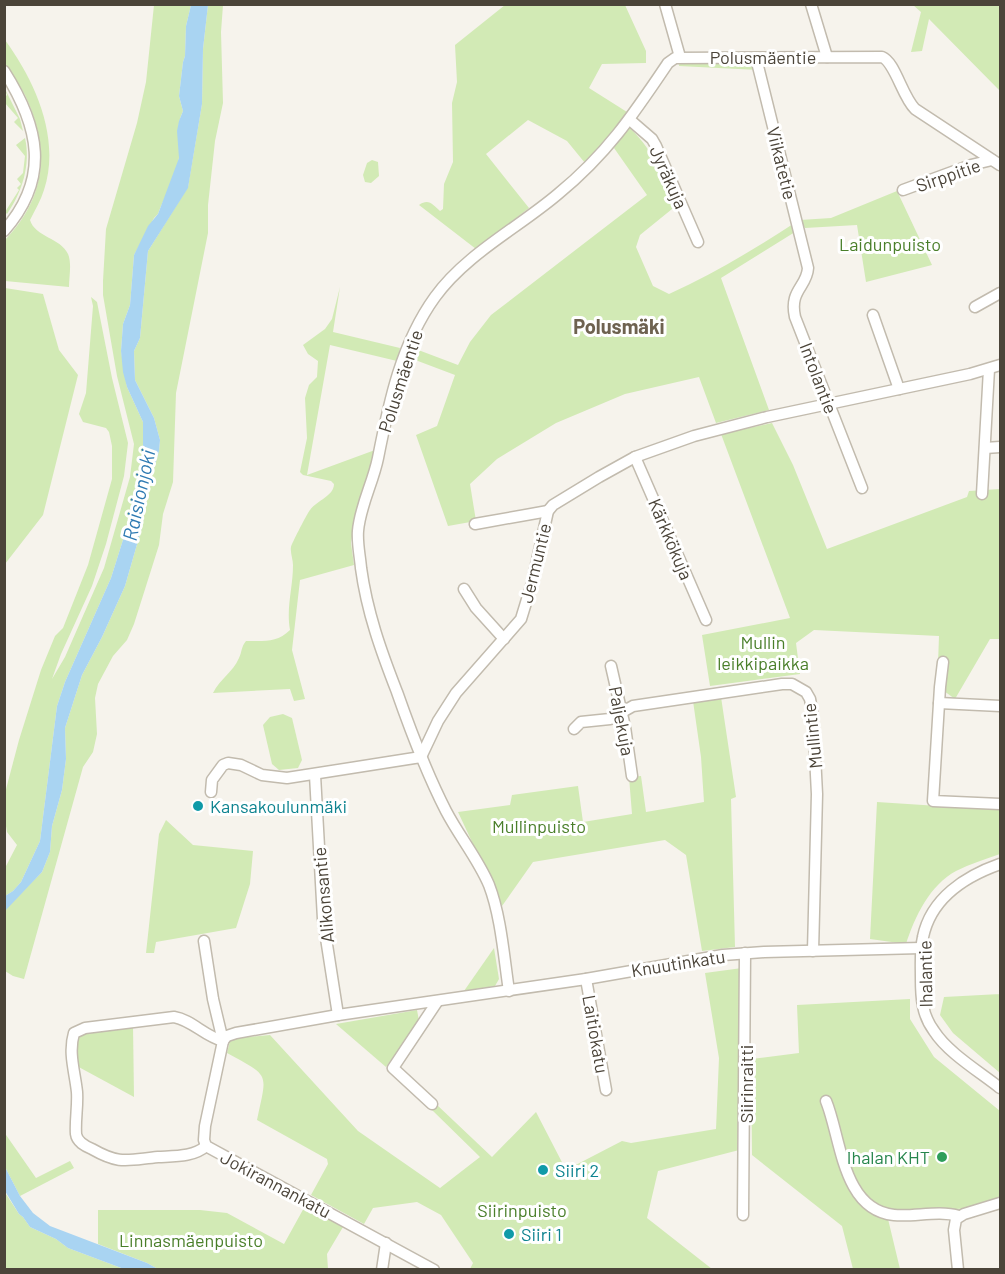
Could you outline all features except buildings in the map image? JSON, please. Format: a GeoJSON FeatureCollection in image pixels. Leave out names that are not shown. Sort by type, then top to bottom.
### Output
{"type":"FeatureCollection","features":[{"type":"Feature","properties":{"kind":"street"},"geometry":{"type":"LineString","coordinates":[[665,4],[680,57]]}},
{"type":"Feature","properties":{"kind":"street"},"geometry":{"type":"LineString","coordinates":[[811,4],[827,57]]}},
{"type":"Feature","properties":{"kind":"street","name":"Polusmäentie"},"geometry":{"type":"LineString","coordinates":[[510,991],[489,887],[447,814],[420,757],[369,613],[358,540],[359,523],[374,476],[396,380],[411,337],[426,310],[445,285],[474,258],[549,202],[584,172],[630,120],[668,63],[680,57],[886,58],[909,103],[996,163]]}},
{"type":"Feature","properties":{"kind":"street","name":"Viikatetie"},"geometry":{"type":"LineString","coordinates":[[756,58],[808,268]]}},
{"type":"Feature","properties":{"kind":"street"},"geometry":{"type":"LineString","coordinates":[[4,71],[24,106],[32,126],[36,154],[28,194],[19,213],[4,231]]}},
{"type":"Feature","properties":{"kind":"street","name":"Jyräkuja"},"geometry":{"type":"LineString","coordinates":[[630,120],[652,139],[656,146],[698,242]]}},
{"type":"Feature","properties":{"kind":"street","name":"Sirppitie"},"geometry":{"type":"LineString","coordinates":[[903,190],[971,165],[996,163]]}},
{"type":"Feature","properties":{"kind":"street","name":"Intolantie"},"geometry":{"type":"LineString","coordinates":[[808,268],[807,276],[795,293],[794,311],[862,488]]}},
{"type":"Feature","properties":{"kind":"street"},"geometry":{"type":"LineString","coordinates":[[975,307],[1000,293]]}},
{"type":"Feature","properties":{"kind":"street"},"geometry":{"type":"LineString","coordinates":[[873,315],[899,389]]}},
{"type":"Feature","properties":{"kind":"street","name":"Jermuntie"},"geometry":{"type":"LineString","coordinates":[[420,757],[438,721],[456,693],[516,626],[524,611],[549,511],[553,506],[598,477],[635,457],[720,428],[1000,365]]}},
{"type":"Feature","properties":{"kind":"street"},"geometry":{"type":"LineString","coordinates":[[982,494],[989,369]]}},
{"type":"Feature","properties":{"kind":"street"},"geometry":{"type":"LineString","coordinates":[[985,448],[1000,447]]}},
{"type":"Feature","properties":{"kind":"street","name":"Kärkkökuja"},"geometry":{"type":"LineString","coordinates":[[635,457],[706,620]]}},
{"type":"Feature","properties":{"kind":"street"},"geometry":{"type":"LineString","coordinates":[[475,524],[549,511]]}},
{"type":"Feature","properties":{"kind":"street"},"geometry":{"type":"LineString","coordinates":[[464,589],[476,608],[504,639]]}},
{"type":"Feature","properties":{"kind":"street"},"geometry":{"type":"LineString","coordinates":[[944,662],[933,801],[1000,804]]}},
{"type":"Feature","properties":{"kind":"street","name":"Paljekuja"},"geometry":{"type":"LineString","coordinates":[[611,666],[632,776]]}},
{"type":"Feature","properties":{"kind":"street","name":"Mullintie"},"geometry":{"type":"LineString","coordinates":[[574,729],[581,722],[609,719],[633,706],[782,684],[792,684],[806,692],[812,707],[816,757],[813,951]]}},
{"type":"Feature","properties":{"kind":"street"},"geometry":{"type":"LineString","coordinates":[[939,703],[1000,706]]}},
{"type":"Feature","properties":{"kind":"street"},"geometry":{"type":"LineString","coordinates":[[211,792],[212,780],[223,765],[228,763],[274,777],[315,775],[420,757]]}},
{"type":"Feature","properties":{"kind":"street","name":"Alikonsantie"},"geometry":{"type":"LineString","coordinates":[[315,775],[322,919],[338,1015]]}},
{"type":"Feature","properties":{"kind":"street","name":"Ihalantie"},"geometry":{"type":"LineString","coordinates":[[1000,864],[970,877],[946,895],[926,925],[921,948],[922,997],[928,1022],[941,1040],[1000,1088]]}},
{"type":"Feature","properties":{"kind":"street"},"geometry":{"type":"LineString","coordinates":[[204,941],[213,999],[223,1041]]}},
{"type":"Feature","properties":{"kind":"street","name":"Knuutinkatu"},"geometry":{"type":"LineString","coordinates":[[223,1041],[227,1036],[236,1033],[338,1015],[510,991],[746,953],[921,948]]}},
{"type":"Feature","properties":{"kind":"street","name":"Siirinraitti"},"geometry":{"type":"LineString","coordinates":[[743,1215],[746,953]]}},
{"type":"Feature","properties":{"kind":"street","name":"Laitiokatu"},"geometry":{"type":"LineString","coordinates":[[586,979],[606,1090]]}},
{"type":"Feature","properties":{"kind":"street"},"geometry":{"type":"LineString","coordinates":[[432,1104],[393,1068],[437,1002]]}},
{"type":"Feature","properties":{"kind":"street"},"geometry":{"type":"LineString","coordinates":[[206,1146],[189,1154],[120,1161],[104,1156],[82,1144],[76,1134],[78,1104],[72,1056],[74,1033],[85,1028],[174,1017],[181,1018],[210,1037],[223,1041]]}},
{"type":"Feature","properties":{"kind":"street","name":"Jokirannankatu"},"geometry":{"type":"LineString","coordinates":[[223,1041],[205,1126],[206,1146],[434,1269]]}},
{"type":"Feature","properties":{"kind":"street"},"geometry":{"type":"LineString","coordinates":[[826,1101],[843,1161],[854,1188],[874,1208],[893,1215],[959,1216],[1000,1203]]}},
{"type":"Feature","properties":{"kind":"street"},"geometry":{"type":"LineString","coordinates":[[958,1269],[954,1224],[959,1216]]}},
{"type":"Feature","properties":{"kind":"street"},"geometry":{"type":"LineString","coordinates":[[382,1269],[386,1243]]}},
{"type":"Feature","properties":{"kind":"green space"},"geometry":{"type":"Polygon","coordinates":[[[154,5],[191,5],[186,26],[185,56],[179,96],[183,111],[178,129],[178,164],[158,214],[134,255],[130,305],[123,324],[121,351],[127,387],[143,422],[143,449],[138,482],[111,578],[65,682],[57,706],[40,841],[21,882],[5,896],[5,868],[17,845],[7,832],[5,793],[41,670],[55,636],[63,628],[88,565],[112,479],[112,446],[109,432],[106,428],[83,422],[79,414],[86,393],[93,306],[91,297],[97,302],[128,443],[124,476],[106,544],[92,586],[52,679],[65,657],[104,568],[130,477],[134,444],[117,376],[103,295],[103,281],[106,229],[137,123],[146,82],[154,5]]]}},
{"type":"Feature","properties":{"kind":"green space"},"geometry":{"type":"Polygon","coordinates":[[[208,5],[223,5],[221,32],[223,103],[215,141],[208,205],[208,233],[176,393],[173,482],[163,514],[159,545],[134,624],[127,640],[113,656],[98,684],[95,698],[97,734],[93,752],[83,767],[24,979],[5,971],[4,911],[42,872],[50,852],[52,826],[62,790],[66,759],[65,728],[82,675],[125,586],[142,527],[149,485],[159,451],[160,440],[154,418],[135,380],[134,351],[140,338],[148,251],[188,187],[202,104],[203,49],[208,5]]]}},
{"type":"Feature","properties":{"kind":"green space"},"geometry":{"type":"Polygon","coordinates":[[[505,5],[625,5],[646,51],[646,63],[602,64],[589,88],[627,112],[612,143],[585,163],[567,141],[528,120],[486,154],[529,208],[476,249],[419,205],[428,202],[440,211],[443,209],[444,184],[453,162],[452,103],[457,82],[455,45],[505,5]]]}},
{"type":"Feature","properties":{"kind":"green space"},"geometry":{"type":"Polygon","coordinates":[[[913,5],[1000,5],[1000,91],[929,19],[922,51],[911,52],[921,12],[913,5]]]}},
{"type":"Feature","properties":{"kind":"green space"},"geometry":{"type":"Polygon","coordinates":[[[5,40],[35,92],[47,130],[48,170],[43,194],[30,220],[37,230],[60,244],[68,254],[69,287],[5,281],[5,240],[29,206],[36,189],[41,153],[33,115],[25,95],[4,59],[5,40]]]}},
{"type":"Feature","properties":{"kind":"green space"},"geometry":{"type":"Polygon","coordinates":[[[680,57],[755,58],[758,70],[679,66],[680,57]]]}},
{"type":"Feature","properties":{"kind":"green space"},"geometry":{"type":"Polygon","coordinates":[[[4,87],[20,119],[23,131],[14,122],[18,118],[5,103],[7,95],[4,87]]]}},
{"type":"Feature","properties":{"kind":"green space"},"geometry":{"type":"Polygon","coordinates":[[[626,125],[650,152],[677,205],[640,235],[636,247],[653,286],[669,294],[732,261],[793,224],[795,232],[721,278],[769,410],[716,423],[699,377],[625,394],[556,423],[497,459],[470,484],[476,521],[448,526],[416,435],[437,426],[455,375],[410,358],[413,348],[458,365],[470,342],[491,315],[647,195],[614,148],[626,125]]]}},
{"type":"Feature","properties":{"kind":"green space"},"geometry":{"type":"Polygon","coordinates":[[[25,138],[27,158],[24,178],[7,214],[5,212],[21,184],[17,179],[23,173],[25,156],[16,145],[25,138]]]}},
{"type":"Feature","properties":{"kind":"green space"},"geometry":{"type":"Polygon","coordinates":[[[372,160],[378,162],[379,176],[371,183],[365,182],[363,175],[367,163],[372,160]]]}},
{"type":"Feature","properties":{"kind":"green space","name":"Laidunpuisto"},"geometry":{"type":"Polygon","coordinates":[[[897,191],[932,265],[866,282],[857,225],[805,228],[800,220],[831,218],[897,191]]]}},
{"type":"Feature","properties":{"kind":"green space"},"geometry":{"type":"Polygon","coordinates":[[[340,287],[333,332],[400,348],[397,361],[330,345],[307,475],[375,450],[369,480],[354,524],[351,543],[354,565],[300,580],[292,650],[305,699],[294,701],[290,689],[213,693],[236,663],[246,641],[275,639],[290,630],[293,565],[291,547],[308,513],[331,492],[334,484],[331,481],[303,475],[300,472],[307,438],[305,398],[309,385],[317,377],[318,361],[308,354],[303,345],[325,329],[332,319],[340,287]]]}},
{"type":"Feature","properties":{"kind":"green space"},"geometry":{"type":"Polygon","coordinates":[[[5,288],[43,294],[59,350],[78,375],[43,515],[5,564],[5,288]]]}},
{"type":"Feature","properties":{"kind":"green space","name":"Mullin leikkipaikka"},"geometry":{"type":"Polygon","coordinates":[[[772,423],[793,465],[827,549],[967,497],[969,491],[1000,489],[1000,637],[990,639],[955,699],[944,691],[938,664],[939,636],[814,630],[796,643],[800,674],[710,686],[702,635],[790,618],[721,434],[772,423]]]}},
{"type":"Feature","properties":{"kind":"green space","name":"Mullinpuisto"},"geometry":{"type":"Polygon","coordinates":[[[721,697],[736,797],[731,799],[735,947],[702,951],[686,855],[665,840],[533,862],[502,906],[458,812],[510,805],[512,795],[578,786],[583,822],[632,814],[629,777],[641,776],[646,812],[704,802],[701,757],[693,701],[721,697]]]}},
{"type":"Feature","properties":{"kind":"green space"},"geometry":{"type":"Polygon","coordinates":[[[283,714],[292,718],[302,760],[298,768],[279,770],[272,764],[263,725],[270,717],[283,714]]]}},
{"type":"Feature","properties":{"kind":"green space"},"geometry":{"type":"Polygon","coordinates":[[[877,802],[1000,810],[1000,854],[956,871],[938,884],[919,912],[906,944],[870,939],[877,802]]]}},
{"type":"Feature","properties":{"kind":"green space"},"geometry":{"type":"Polygon","coordinates":[[[166,820],[193,845],[253,851],[250,884],[236,928],[156,942],[154,953],[146,953],[159,834],[166,820]]]}},
{"type":"Feature","properties":{"kind":"green space"},"geometry":{"type":"Polygon","coordinates":[[[494,948],[499,979],[495,986],[464,991],[494,948]]]}},
{"type":"Feature","properties":{"kind":"green space","name":"Siirinpuisto"},"geometry":{"type":"Polygon","coordinates":[[[742,968],[743,1149],[658,1171],[647,1218],[712,1269],[470,1269],[473,1263],[441,1215],[417,1202],[373,1208],[364,1224],[311,1195],[328,1164],[327,1159],[257,1120],[263,1093],[262,1078],[252,1067],[227,1053],[230,1041],[237,1038],[270,1035],[358,1131],[440,1188],[480,1157],[432,1110],[436,1104],[492,1157],[536,1112],[566,1170],[622,1141],[631,1143],[716,1129],[719,1058],[705,973],[742,968]]]}},
{"type":"Feature","properties":{"kind":"green space"},"geometry":{"type":"Polygon","coordinates":[[[1000,994],[1000,1073],[953,1033],[940,1015],[944,997],[1000,994]]]}},
{"type":"Feature","properties":{"kind":"green space"},"geometry":{"type":"Polygon","coordinates":[[[910,999],[910,1019],[934,1057],[1000,1111],[1000,1200],[976,1208],[895,1212],[888,1219],[900,1269],[853,1269],[842,1226],[752,1155],[751,1059],[799,1053],[797,1005],[910,999]]]}},
{"type":"Feature","properties":{"kind":"green space"},"geometry":{"type":"Polygon","coordinates":[[[417,1010],[419,1021],[386,1067],[336,1024],[417,1010]]]}},
{"type":"Feature","properties":{"kind":"green space"},"geometry":{"type":"Polygon","coordinates":[[[133,1025],[134,1097],[75,1065],[77,1038],[81,1033],[133,1025]]]}},
{"type":"Feature","properties":{"kind":"green space"},"geometry":{"type":"Polygon","coordinates":[[[4,1132],[36,1178],[70,1161],[74,1168],[20,1196],[5,1167],[4,1132]]]}},
{"type":"Feature","properties":{"kind":"green space"},"geometry":{"type":"Polygon","coordinates":[[[4,1191],[30,1227],[56,1239],[68,1248],[124,1269],[5,1269],[4,1191]]]}},
{"type":"Feature","properties":{"kind":"green space","name":"Linnasmäenpuisto"},"geometry":{"type":"Polygon","coordinates":[[[305,1206],[343,1227],[327,1254],[328,1269],[158,1269],[98,1244],[98,1210],[200,1210],[227,1213],[284,1244],[305,1206]]]}},
{"type":"Feature","properties":{"kind":"water","name":"Raisionjoki"},"geometry":{"type":"Polygon","coordinates":[[[191,5],[208,5],[203,49],[202,104],[188,188],[148,251],[140,338],[134,351],[135,380],[154,418],[160,440],[159,451],[149,485],[142,527],[125,586],[82,675],[65,728],[66,759],[62,790],[52,826],[50,852],[42,872],[5,911],[5,896],[21,882],[40,841],[57,706],[65,682],[111,578],[138,482],[143,449],[143,422],[127,387],[123,372],[121,351],[123,324],[130,305],[134,255],[148,226],[158,214],[179,158],[177,131],[183,111],[179,96],[185,56],[186,26],[191,5]]]}},
{"type":"Feature","properties":{"kind":"water"},"geometry":{"type":"Polygon","coordinates":[[[5,1167],[20,1196],[33,1213],[50,1226],[158,1269],[124,1269],[68,1248],[56,1239],[30,1227],[5,1191],[5,1167]]]}},
{"type":"Feature","properties":{"kind":"place","name":"Kansakoulunmäki"},"geometry":{"type":"Point","coordinates":[198,806]}},
{"type":"Feature","properties":{"kind":"place","name":"Ihalan KHT"},"geometry":{"type":"Point","coordinates":[942,1157]}},
{"type":"Feature","properties":{"kind":"place","name":"Siiri 2"},"geometry":{"type":"Point","coordinates":[543,1170]}},
{"type":"Feature","properties":{"kind":"place","name":"Siiri 1"},"geometry":{"type":"Point","coordinates":[509,1234]}},
{"type":"Feature","properties":{"kind":"district","name":"Polusmäki"},"geometry":{"type":"Point","coordinates":[619,326]}}]}
